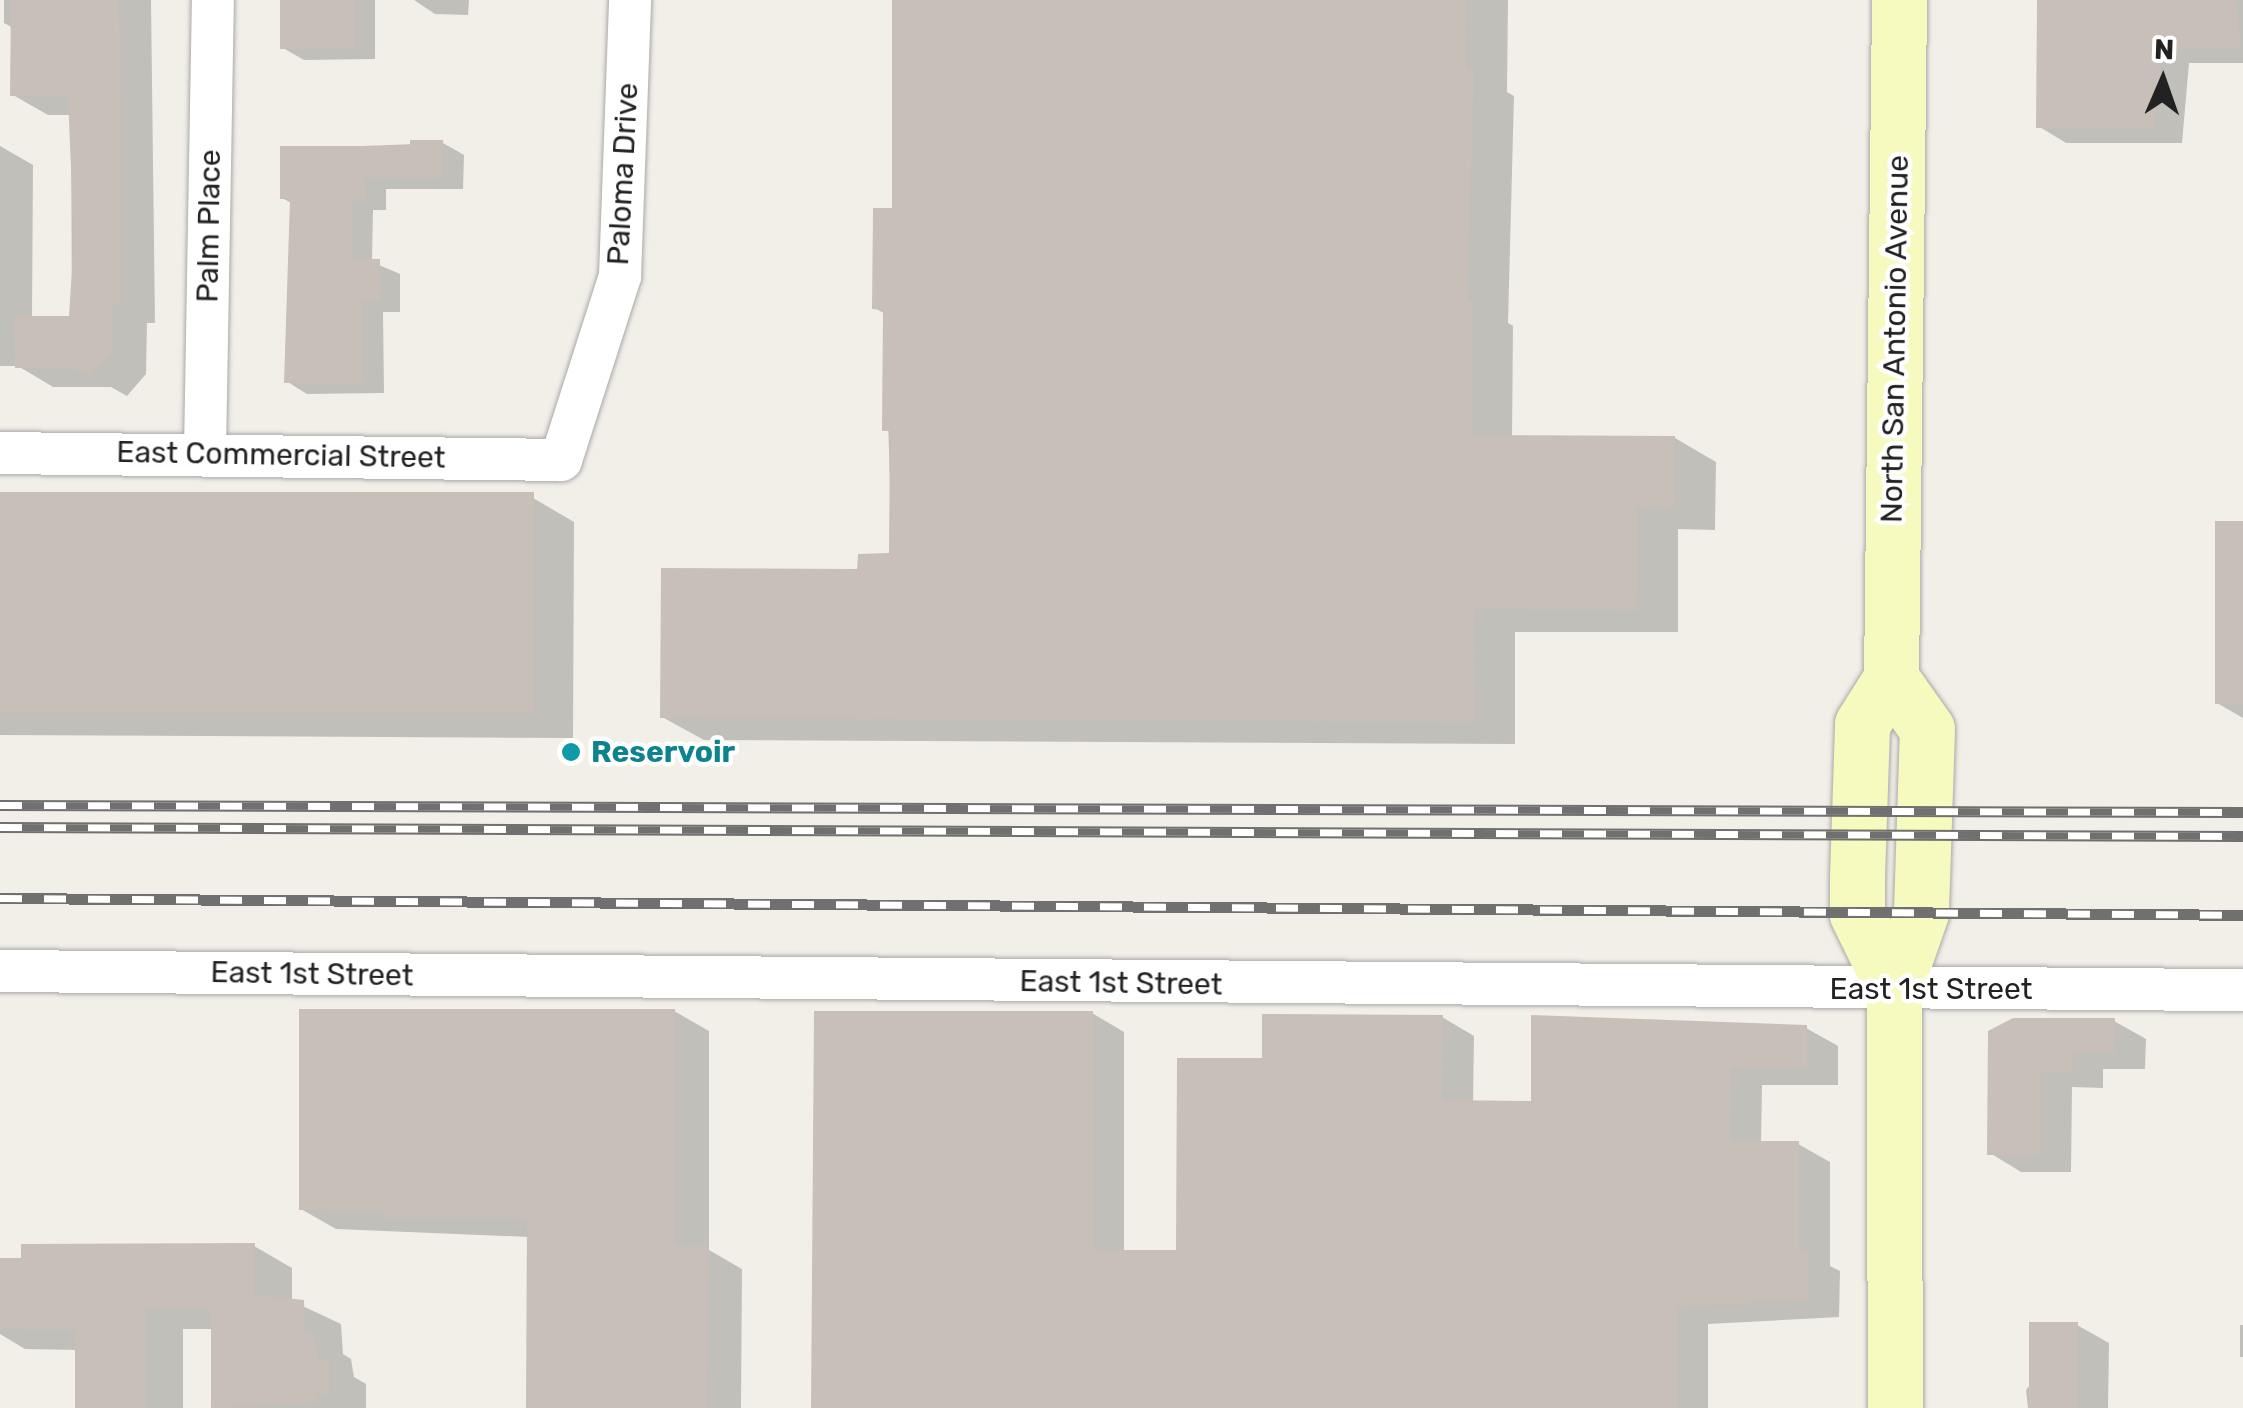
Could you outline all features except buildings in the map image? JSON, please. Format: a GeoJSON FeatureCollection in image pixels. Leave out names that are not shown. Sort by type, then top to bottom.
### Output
{"type":"FeatureCollection","features":[{"type":"Feature","properties":{"kind":"main road","name":"North San Antonio Avenue"},"geometry":{"type":"LineString","coordinates":[[1895,1408],[1894,990],[1921,913],[1927,728],[1891,678],[1899,0]]}},
{"type":"Feature","properties":{"kind":"street","name":"Palm Place"},"geometry":{"type":"LineString","coordinates":[[205,452],[212,0]]}},
{"type":"Feature","properties":{"kind":"street","name":"Paloma Drive"},"geometry":{"type":"LineString","coordinates":[[561,460],[620,276],[630,0]]}},
{"type":"Feature","properties":{"kind":"street","name":"East Commercial Street"},"geometry":{"type":"LineString","coordinates":[[0,453],[205,452],[561,460]]}},
{"type":"Feature","properties":{"kind":"street","name":"East 1st Street"},"geometry":{"type":"LineString","coordinates":[[0,971],[2243,990]]}},
{"type":"Feature","properties":{"kind":"railway"},"geometry":{"type":"LineString","coordinates":[[0,805],[2243,812]]}},
{"type":"Feature","properties":{"kind":"railway"},"geometry":{"type":"LineString","coordinates":[[0,827],[2243,836]]}},
{"type":"Feature","properties":{"kind":"railway"},"geometry":{"type":"LineString","coordinates":[[0,898],[2243,915]]}},
{"type":"Feature","properties":{"kind":"place","name":"Reservoir"},"geometry":{"type":"Point","coordinates":[571,752]}}]}
